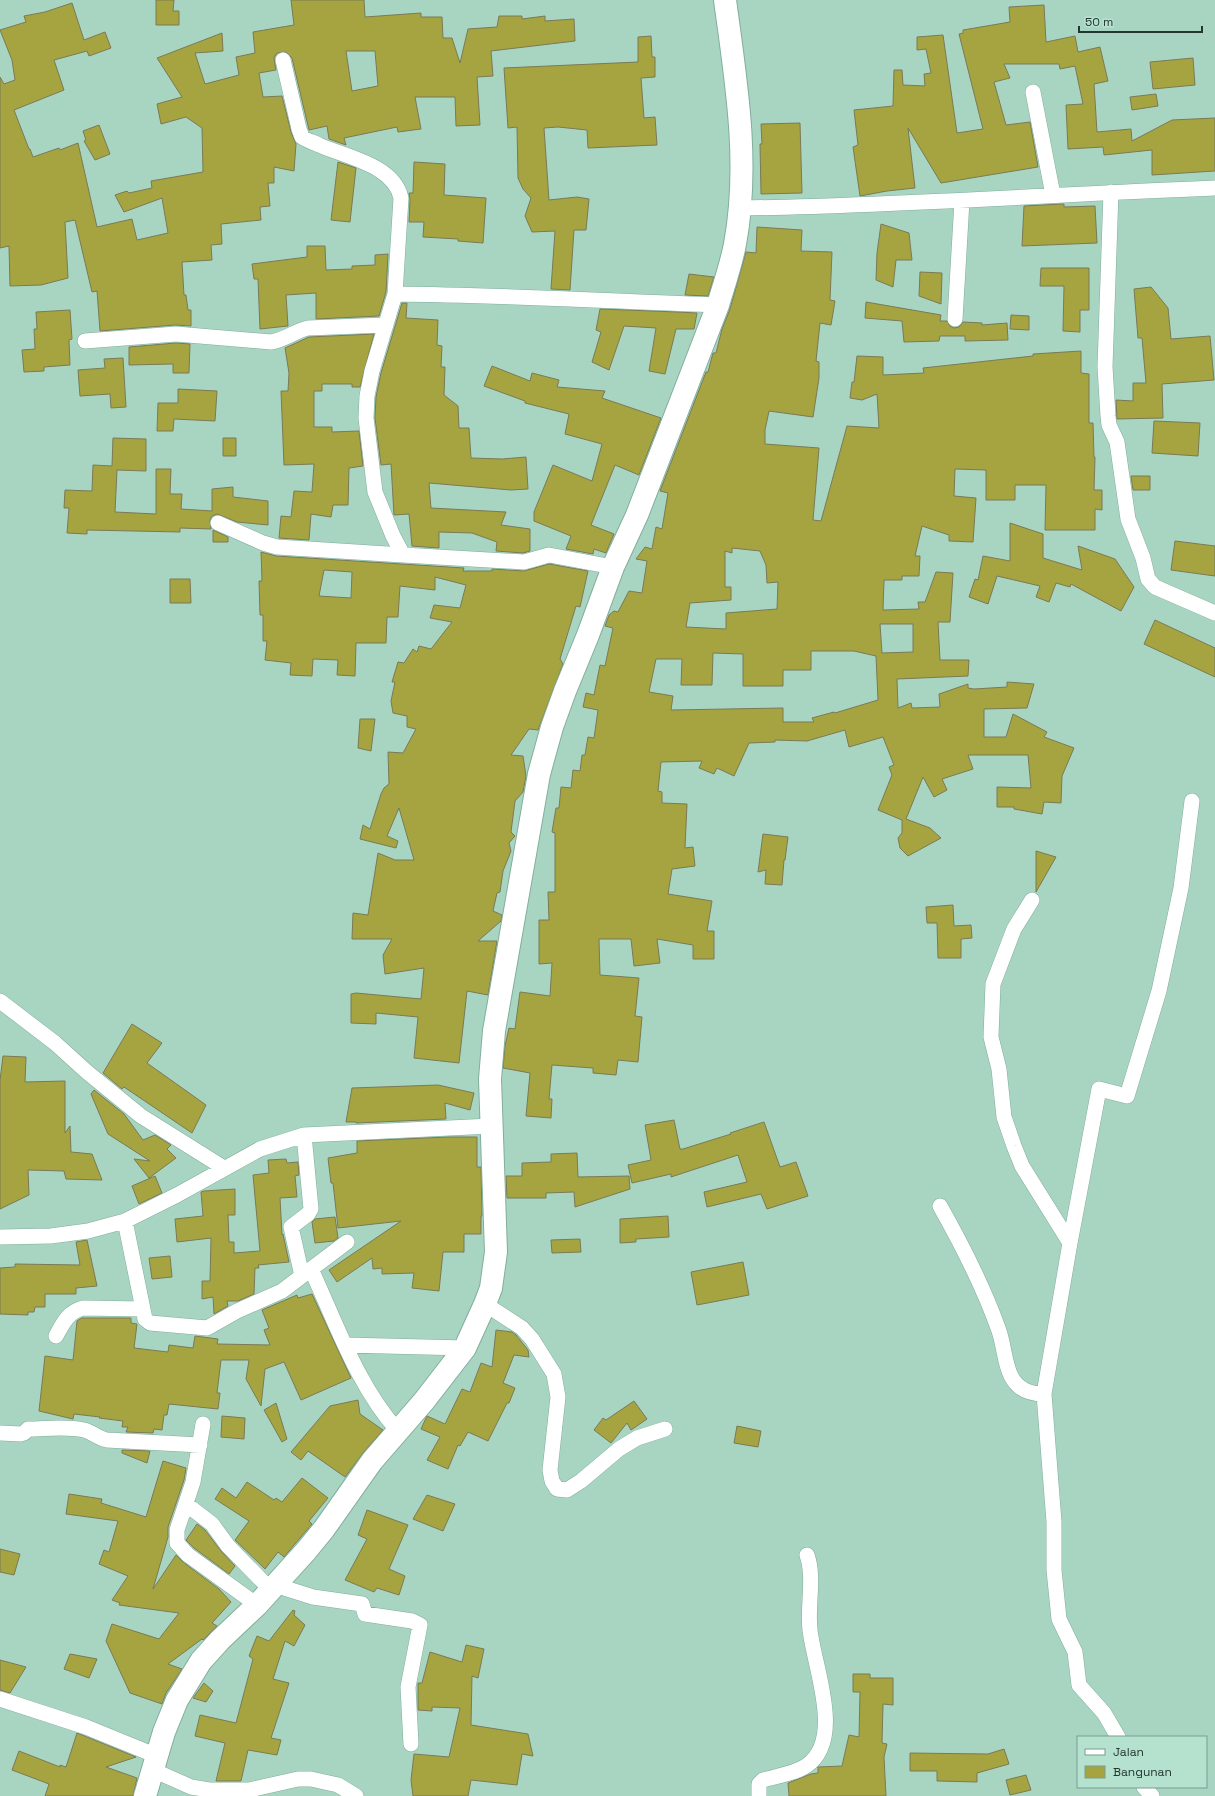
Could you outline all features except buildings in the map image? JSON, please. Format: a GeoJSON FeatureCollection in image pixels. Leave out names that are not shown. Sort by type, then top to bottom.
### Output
{"type":"FeatureCollection","features":[{"type":"Feature","properties":{"kind":"main road"},"geometry":{"type":"LineString","coordinates":[[145,1796],[177,1700],[194,1671],[210,1650],[268,1593],[324,1529],[364,1471],[424,1401],[465,1348],[491,1288],[496,1252],[490,1079],[494,1031],[539,774],[552,727],[588,636],[613,566],[637,515],[718,306],[729,272],[735,244],[740,208],[740,119],[725,0]]}},
{"type":"Feature","properties":{"kind":"street"},"geometry":{"type":"LineString","coordinates":[[283,60],[302,137],[326,148],[352,156],[385,173],[397,185],[401,198],[398,266],[395,294],[372,371],[367,396],[366,418],[375,492],[402,555]]}},
{"type":"Feature","properties":{"kind":"street"},"geometry":{"type":"LineString","coordinates":[[1033,92],[1053,195]]}},
{"type":"Feature","properties":{"kind":"street"},"geometry":{"type":"LineString","coordinates":[[740,208],[823,207],[1215,188]]}},
{"type":"Feature","properties":{"kind":"street"},"geometry":{"type":"LineString","coordinates":[[1111,192],[1105,367],[1107,409],[1109,425],[1117,442],[1128,519],[1151,583],[1155,587],[1215,613]]}},
{"type":"Feature","properties":{"kind":"street"},"geometry":{"type":"LineString","coordinates":[[955,319],[962,201]]}},
{"type":"Feature","properties":{"kind":"street"},"geometry":{"type":"LineString","coordinates":[[395,294],[494,295],[557,300],[718,306]]}},
{"type":"Feature","properties":{"kind":"street"},"geometry":{"type":"LineString","coordinates":[[85,341],[176,334],[271,342],[283,339],[298,331],[308,328],[386,325]]}},
{"type":"Feature","properties":{"kind":"street"},"geometry":{"type":"LineString","coordinates":[[218,523],[263,543],[277,547],[524,562],[549,555],[613,566]]}},
{"type":"Feature","properties":{"kind":"street"},"geometry":{"type":"LineString","coordinates":[[1117,1736],[1104,1713],[1079,1685],[1075,1652],[1059,1619],[1054,1570],[1054,1522],[1044,1394],[1070,1243],[1099,1089],[1127,1096],[1159,991],[1181,888],[1192,801]]}},
{"type":"Feature","properties":{"kind":"street"},"geometry":{"type":"LineString","coordinates":[[1032,900],[1014,929],[993,984],[991,1037],[999,1069],[1004,1117],[1014,1146],[1022,1166],[1070,1243]]}},
{"type":"Feature","properties":{"kind":"street"},"geometry":{"type":"LineString","coordinates":[[0,1001],[55,1042],[87,1072],[141,1116],[224,1168]]}},
{"type":"Feature","properties":{"kind":"street"},"geometry":{"type":"LineString","coordinates":[[0,1237],[58,1235],[88,1231],[125,1221],[177,1195],[260,1149],[304,1135],[491,1126]]}},
{"type":"Feature","properties":{"kind":"street"},"geometry":{"type":"LineString","coordinates":[[304,1135],[311,1209],[308,1214],[291,1227],[307,1272],[346,1345],[370,1395],[383,1415],[398,1431]]}},
{"type":"Feature","properties":{"kind":"street"},"geometry":{"type":"LineString","coordinates":[[940,1206],[962,1244],[999,1329],[1011,1376],[1020,1387],[1027,1392],[1044,1394]]}},
{"type":"Feature","properties":{"kind":"street"},"geometry":{"type":"LineString","coordinates":[[125,1221],[142,1309],[145,1319],[150,1323],[207,1328],[282,1291],[348,1242]]}},
{"type":"Feature","properties":{"kind":"street"},"geometry":{"type":"LineString","coordinates":[[485,1304],[522,1328],[536,1344],[554,1374],[558,1397],[550,1470],[556,1489],[566,1490],[581,1481],[619,1449],[637,1438],[665,1429]]}},
{"type":"Feature","properties":{"kind":"street"},"geometry":{"type":"LineString","coordinates":[[56,1336],[65,1318],[77,1310],[142,1309]]}},
{"type":"Feature","properties":{"kind":"street"},"geometry":{"type":"LineString","coordinates":[[346,1345],[465,1348]]}},
{"type":"Feature","properties":{"kind":"street"},"geometry":{"type":"LineString","coordinates":[[203,1424],[193,1482],[177,1530],[176,1539],[180,1548],[268,1593],[356,1602],[362,1604],[365,1614],[412,1621],[420,1626],[408,1687],[411,1744]]}},
{"type":"Feature","properties":{"kind":"street"},"geometry":{"type":"LineString","coordinates":[[0,1433],[21,1434],[28,1429],[85,1430],[101,1439],[107,1440],[200,1445]]}},
{"type":"Feature","properties":{"kind":"street"},"geometry":{"type":"LineString","coordinates":[[186,1504],[212,1524],[228,1546],[268,1593]]}},
{"type":"Feature","properties":{"kind":"street"},"geometry":{"type":"LineString","coordinates":[[759,1796],[759,1784],[763,1780],[804,1767],[810,1763],[822,1744],[825,1733],[826,1717],[824,1701],[810,1636],[808,1615],[810,1572],[807,1555]]}},
{"type":"Feature","properties":{"kind":"street"},"geometry":{"type":"LineString","coordinates":[[0,1699],[86,1727],[155,1763],[191,1787],[210,1790],[249,1790],[298,1779],[311,1779],[338,1785],[356,1796]]}},
{"type":"Feature","properties":{"kind":"street"},"geometry":{"type":"LineString","coordinates":[[1145,1788],[1152,1796]]}}]}
